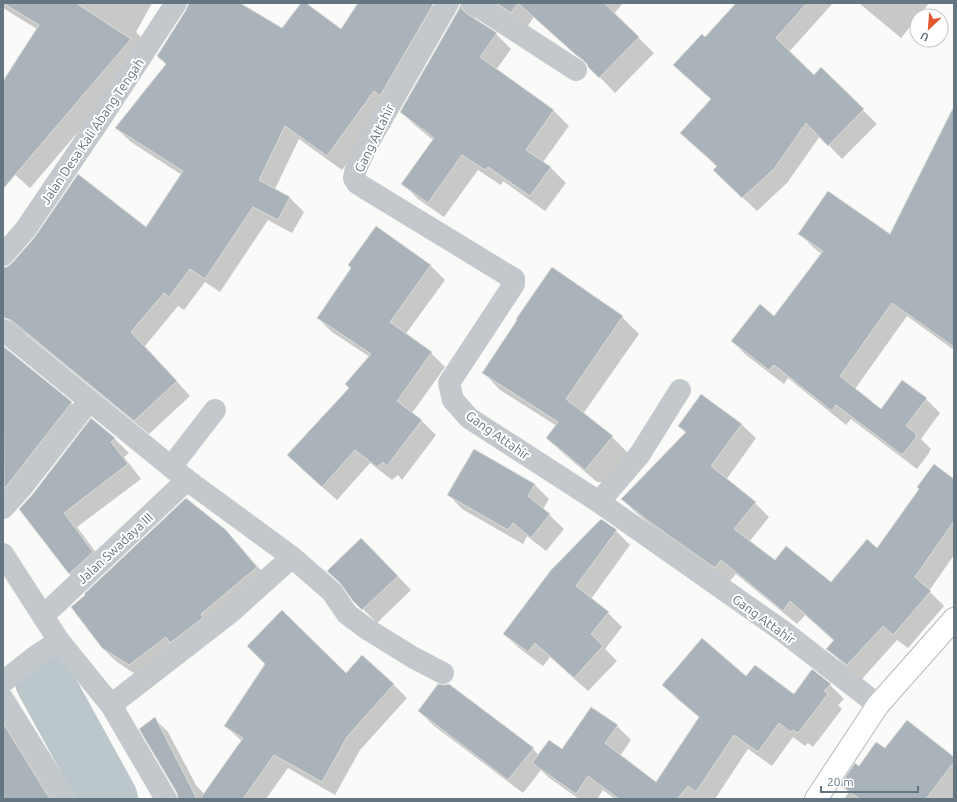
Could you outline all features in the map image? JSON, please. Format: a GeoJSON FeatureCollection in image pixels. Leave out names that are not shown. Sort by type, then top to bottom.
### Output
{"type":"FeatureCollection","features":[{"type":"Feature","properties":{"kind":"main road"},"geometry":{"type":"LineString","coordinates":[[816,799],[878,705],[954,619]]}},
{"type":"Feature","properties":{"kind":"street","name":"Jalan Desa Kali Abang Tengah"},"geometry":{"type":"LineString","coordinates":[[3,255],[25,230],[99,121],[176,3]]}},
{"type":"Feature","properties":{"kind":"street","name":"Gang Attahir"},"geometry":{"type":"LineString","coordinates":[[448,3],[368,144],[356,168],[354,178],[357,183],[363,187],[514,279],[514,284],[449,383],[453,400],[469,418],[599,502],[784,632],[878,705]]}},
{"type":"Feature","properties":{"kind":"street"},"geometry":{"type":"LineString","coordinates":[[473,3],[576,70]]}},
{"type":"Feature","properties":{"kind":"street"},"geometry":{"type":"LineString","coordinates":[[3,330],[179,474],[292,557],[332,592],[347,614],[367,629],[414,658],[443,673]]}},
{"type":"Feature","properties":{"kind":"street"},"geometry":{"type":"LineString","coordinates":[[599,502],[640,454],[680,390]]}},
{"type":"Feature","properties":{"kind":"street"},"geometry":{"type":"LineString","coordinates":[[3,508],[22,487],[89,400]]}},
{"type":"Feature","properties":{"kind":"street","name":"Jalan Swadaya III"},"geometry":{"type":"LineString","coordinates":[[43,616],[179,474],[215,410]]}},
{"type":"Feature","properties":{"kind":"street"},"geometry":{"type":"LineString","coordinates":[[3,554],[59,641],[111,705],[166,799]]}},
{"type":"Feature","properties":{"kind":"street"},"geometry":{"type":"LineString","coordinates":[[111,705],[231,612],[292,557]]}},
{"type":"Feature","properties":{"kind":"street"},"geometry":{"type":"LineString","coordinates":[[3,682],[36,656],[59,641]]}},
{"type":"Feature","properties":{"kind":"street"},"geometry":{"type":"LineString","coordinates":[[3,699],[65,799]]}},
{"type":"Feature","properties":{"kind":"building"},"geometry":{"type":"Polygon","coordinates":[[[3,3],[76,3],[131,39],[3,189],[3,81],[39,25],[3,3]]]}},
{"type":"Feature","properties":{"kind":"building"},"geometry":{"type":"Polygon","coordinates":[[[189,3],[240,3],[282,28],[301,3],[306,3],[341,29],[358,3],[434,3],[380,96],[374,91],[327,156],[285,126],[259,180],[290,197],[278,220],[253,207],[205,279],[190,269],[169,297],[164,293],[131,332],[177,381],[134,421],[11,320],[3,318],[3,267],[7,267],[12,263],[34,238],[78,174],[146,227],[183,171],[115,128],[166,64],[157,56],[189,3]]]}},
{"type":"Feature","properties":{"kind":"building"},"geometry":{"type":"Polygon","coordinates":[[[461,3],[462,9],[466,13],[497,33],[480,57],[554,110],[526,150],[551,167],[530,196],[488,167],[485,170],[462,155],[428,203],[401,184],[434,138],[400,112],[461,3]]]}},
{"type":"Feature","properties":{"kind":"building"},"geometry":{"type":"Polygon","coordinates":[[[496,3],[518,3],[511,13],[496,3]]]}},
{"type":"Feature","properties":{"kind":"building"},"geometry":{"type":"Polygon","coordinates":[[[518,3],[604,3],[639,37],[599,78],[583,60],[518,3]]]}},
{"type":"Feature","properties":{"kind":"building"},"geometry":{"type":"Polygon","coordinates":[[[736,3],[807,3],[776,38],[814,75],[821,67],[864,109],[828,146],[806,123],[774,169],[742,198],[713,170],[717,166],[680,133],[711,99],[673,65],[702,34],[705,37],[736,3]]]}},
{"type":"Feature","properties":{"kind":"building"},"geometry":{"type":"Polygon","coordinates":[[[954,106],[954,347],[892,303],[840,376],[881,409],[902,380],[927,398],[906,426],[917,434],[915,437],[916,438],[902,455],[836,405],[832,411],[774,365],[769,370],[731,341],[760,304],[774,316],[823,251],[798,234],[828,191],[890,234],[954,106]]]}},
{"type":"Feature","properties":{"kind":"building"},"geometry":{"type":"Polygon","coordinates":[[[376,226],[431,265],[390,322],[432,352],[397,401],[422,420],[387,466],[383,462],[377,467],[355,450],[322,487],[287,455],[349,388],[345,384],[371,354],[317,318],[351,268],[348,265],[376,226]]]}},
{"type":"Feature","properties":{"kind":"building"},"geometry":{"type":"Polygon","coordinates":[[[552,267],[623,316],[566,399],[613,436],[585,470],[546,438],[558,422],[482,373],[517,320],[516,319],[552,267]]]}},
{"type":"Feature","properties":{"kind":"building"},"geometry":{"type":"Polygon","coordinates":[[[3,346],[72,402],[4,489],[3,346]]]}},
{"type":"Feature","properties":{"kind":"building"},"geometry":{"type":"Polygon","coordinates":[[[701,394],[742,424],[711,466],[756,502],[734,529],[775,560],[786,546],[831,582],[867,539],[877,548],[919,489],[917,487],[934,464],[954,479],[954,521],[915,577],[931,591],[893,635],[883,626],[847,665],[826,649],[834,640],[790,601],[783,611],[721,560],[715,568],[647,520],[621,499],[686,432],[678,426],[701,394]]]}},
{"type":"Feature","properties":{"kind":"building"},"geometry":{"type":"Polygon","coordinates":[[[91,418],[115,438],[111,442],[128,464],[64,513],[93,552],[69,574],[19,509],[32,495],[91,418]]]}},
{"type":"Feature","properties":{"kind":"building"},"geometry":{"type":"Polygon","coordinates":[[[474,449],[535,484],[528,496],[550,514],[531,538],[513,523],[508,530],[447,495],[474,449]]]}},
{"type":"Feature","properties":{"kind":"building"},"geometry":{"type":"Polygon","coordinates":[[[186,498],[226,530],[257,567],[201,614],[203,618],[170,643],[166,637],[129,665],[102,648],[71,607],[186,498]]]}},
{"type":"Feature","properties":{"kind":"building"},"geometry":{"type":"Polygon","coordinates":[[[601,519],[617,530],[576,586],[609,612],[591,634],[603,646],[574,678],[535,643],[528,652],[503,634],[551,570],[601,519]]]}},
{"type":"Feature","properties":{"kind":"building"},"geometry":{"type":"Polygon","coordinates":[[[361,538],[398,576],[362,610],[353,601],[340,583],[327,571],[361,538]]]}},
{"type":"Feature","properties":{"kind":"building"},"geometry":{"type":"Polygon","coordinates":[[[282,610],[346,673],[362,655],[394,684],[347,737],[322,782],[274,755],[243,799],[200,799],[243,738],[224,726],[265,664],[247,646],[282,610]]]}},
{"type":"Feature","properties":{"kind":"building"},"geometry":{"type":"Polygon","coordinates":[[[702,638],[746,676],[755,665],[794,694],[812,669],[831,684],[824,691],[828,694],[798,733],[793,730],[790,732],[779,723],[758,752],[734,735],[696,792],[688,786],[678,798],[679,799],[619,799],[588,776],[576,794],[532,763],[549,740],[562,749],[591,707],[618,725],[605,743],[656,782],[699,717],[662,685],[702,638]]]}},
{"type":"Feature","properties":{"kind":"building"},"geometry":{"type":"Polygon","coordinates":[[[438,684],[449,684],[534,748],[508,780],[418,711],[438,684]]]}},
{"type":"Feature","properties":{"kind":"building"},"geometry":{"type":"Polygon","coordinates":[[[155,717],[197,799],[178,799],[177,793],[139,729],[155,717]]]}},
{"type":"Feature","properties":{"kind":"building"},"geometry":{"type":"Polygon","coordinates":[[[907,720],[954,757],[954,762],[926,799],[860,799],[840,785],[855,763],[859,766],[876,742],[885,748],[907,720]]]}},
{"type":"Feature","properties":{"kind":"building"},"geometry":{"type":"Polygon","coordinates":[[[3,723],[50,799],[3,799],[3,723]]]}},
{"type":"Feature","properties":{"kind":"waterway"},"geometry":{"type":"LineString","coordinates":[[44,681],[109,799]]}}]}
